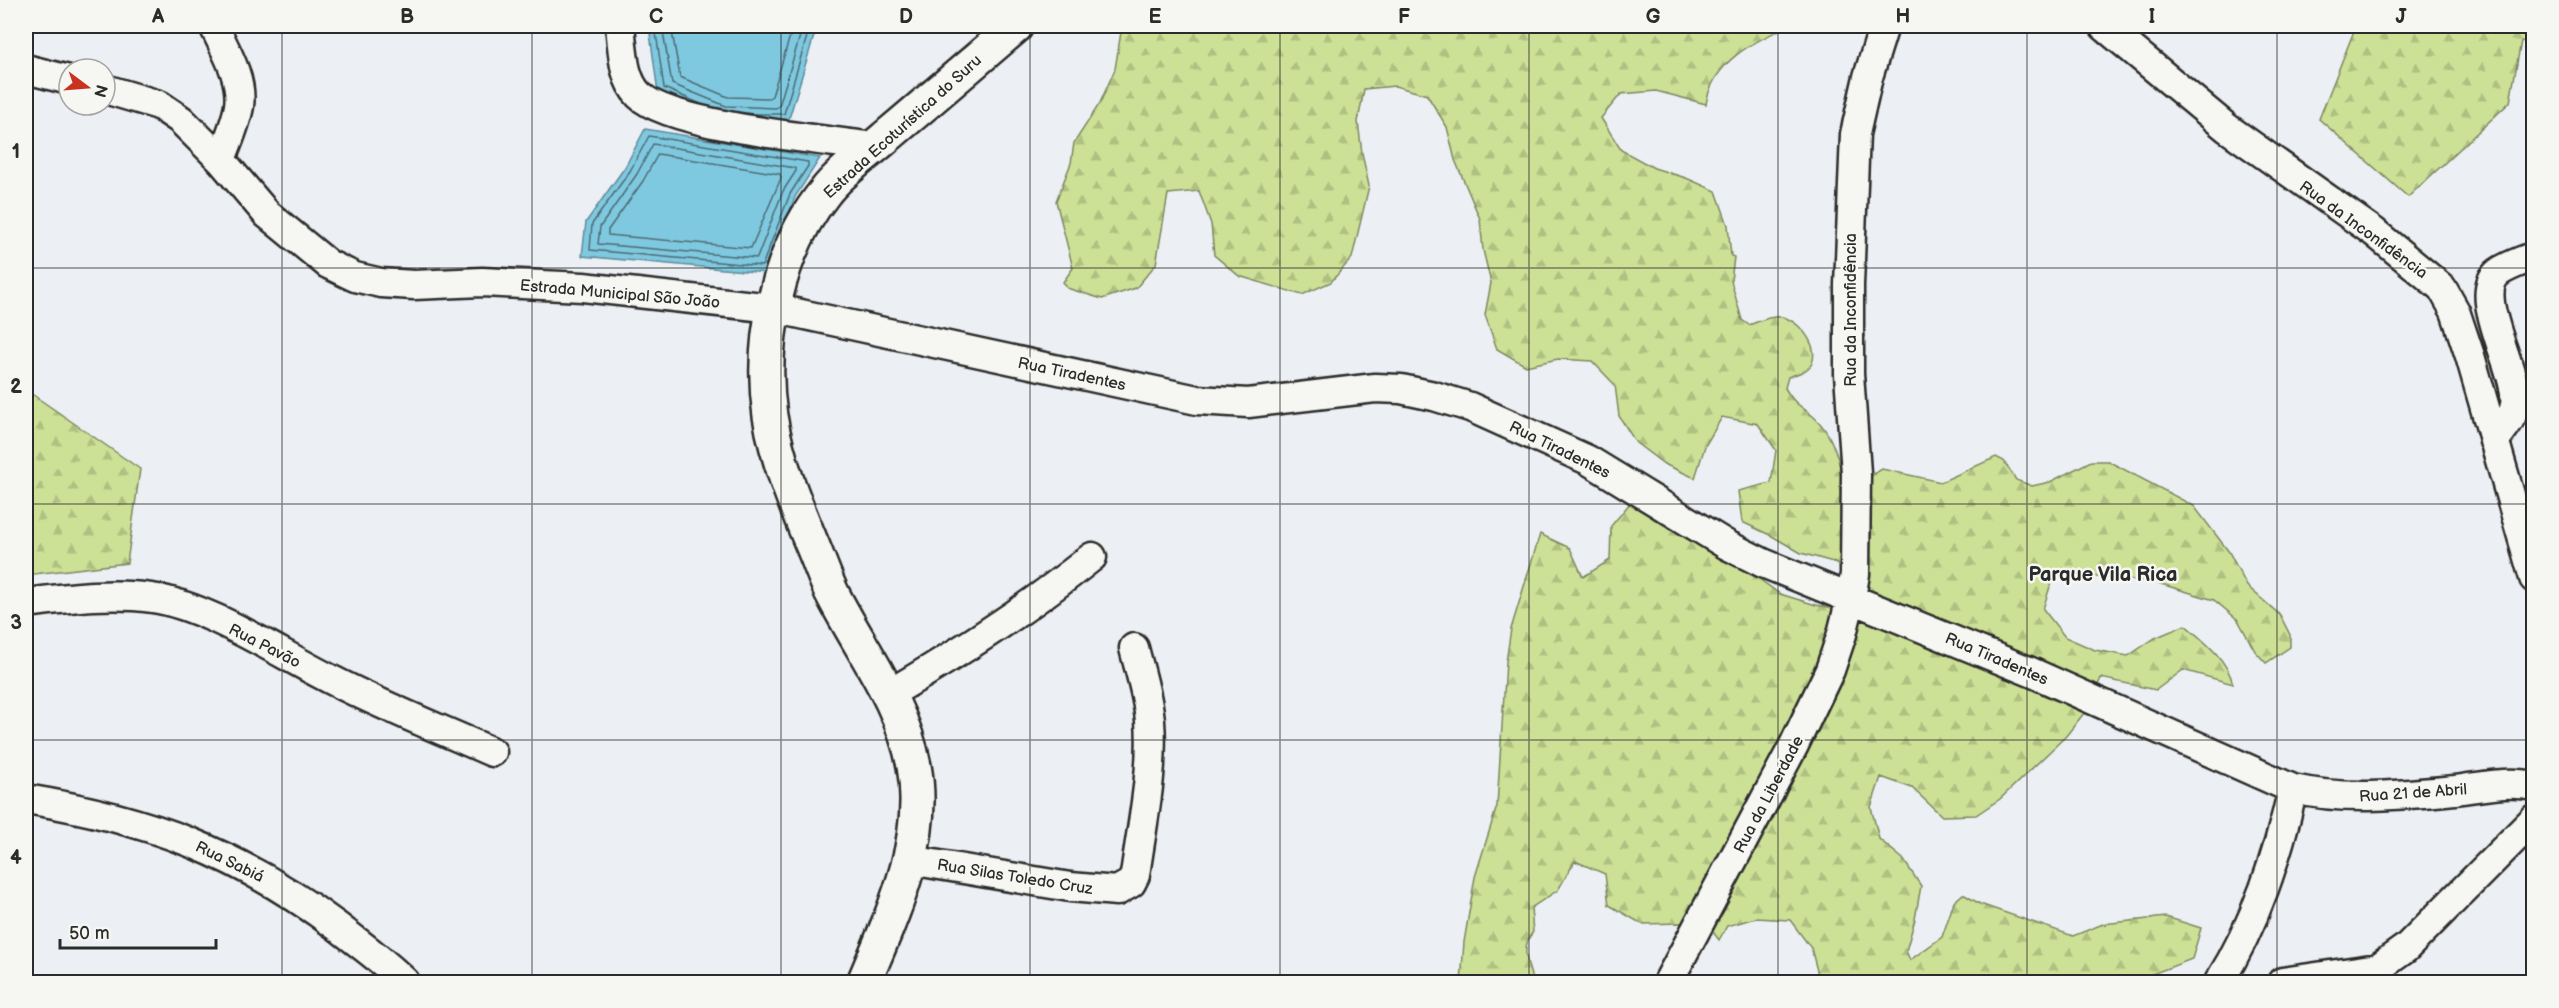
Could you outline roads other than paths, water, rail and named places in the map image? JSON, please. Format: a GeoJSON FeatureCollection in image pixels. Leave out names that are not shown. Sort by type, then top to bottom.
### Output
{"type":"FeatureCollection","features":[{"type":"Feature","properties":{"kind":"main road","name":"Estrada Ecoturística do Suru"},"geometry":{"type":"LineString","coordinates":[[864,982],[889,923],[910,860],[917,811],[914,768],[905,729],[889,694],[834,596],[787,483],[770,417],[768,371],[773,308],[783,269],[801,228],[825,190],[1016,26]]}},
{"type":"Feature","properties":{"kind":"street"},"geometry":{"type":"LineString","coordinates":[[214,26],[237,79],[240,94],[238,108],[221,160]]}},
{"type":"Feature","properties":{"kind":"street"},"geometry":{"type":"LineString","coordinates":[[620,26],[628,78],[638,94],[651,104],[670,112],[752,130],[874,147]]}},
{"type":"Feature","properties":{"kind":"street","name":"Rua da Inconfidência"},"geometry":{"type":"LineString","coordinates":[[1851,598],[1855,574],[1856,473],[1849,374],[1848,285],[1855,134],[1868,77],[1884,26]]}},
{"type":"Feature","properties":{"kind":"street","name":"Rua da Inconfidência"},"geometry":{"type":"LineString","coordinates":[[2104,26],[2227,128],[2374,232],[2437,284],[2455,311],[2534,578]]}},
{"type":"Feature","properties":{"kind":"street"},"geometry":{"type":"LineString","coordinates":[[26,69],[57,77]]}},
{"type":"Feature","properties":{"kind":"street","name":"Estrada Municipal São João"},"geometry":{"type":"LineString","coordinates":[[117,93],[159,105],[182,120],[221,160],[267,214],[328,264],[355,277],[381,283],[414,285],[482,282],[583,286],[773,308]]}},
{"type":"Feature","properties":{"kind":"street"},"geometry":{"type":"LineString","coordinates":[[2494,441],[2507,424],[2515,408],[2516,392],[2489,303],[2489,286],[2498,272],[2534,256]]}},
{"type":"Feature","properties":{"kind":"street","name":"Rua Tiradentes"},"geometry":{"type":"LineString","coordinates":[[773,308],[1197,400],[1248,403],[1375,388],[1401,389],[1434,396],[1481,412],[1588,460],[1727,545],[1781,571],[2031,672],[2293,789]]}},
{"type":"Feature","properties":{"kind":"street"},"geometry":{"type":"LineString","coordinates":[[889,694],[993,631],[1092,557]]}},
{"type":"Feature","properties":{"kind":"street","name":"Rua Pavão"},"geometry":{"type":"LineString","coordinates":[[26,603],[115,594],[154,598],[182,605],[256,640],[331,680],[492,752]]}},
{"type":"Feature","properties":{"kind":"street","name":"Rua da Liberdade"},"geometry":{"type":"LineString","coordinates":[[1668,982],[1793,747],[1830,670],[1851,598]]}},
{"type":"Feature","properties":{"kind":"street","name":"Rua Silas Toledo Cruz"},"geometry":{"type":"LineString","coordinates":[[910,860],[1070,887],[1117,891],[1131,884],[1137,863],[1150,750],[1150,722],[1146,696],[1134,648]]}},
{"type":"Feature","properties":{"kind":"street","name":"Rua 21 de Abril"},"geometry":{"type":"LineString","coordinates":[[2293,789],[2319,795],[2380,796],[2506,784],[2534,786]]}},
{"type":"Feature","properties":{"kind":"street"},"geometry":{"type":"LineString","coordinates":[[2219,982],[2243,939],[2271,871],[2293,789]]}},
{"type":"Feature","properties":{"kind":"street","name":"Rua Sabiá"},"geometry":{"type":"LineString","coordinates":[[26,799],[129,821],[177,836],[222,855],[299,898],[405,982]]}},
{"type":"Feature","properties":{"kind":"street"},"geometry":{"type":"LineString","coordinates":[[2282,982],[2380,975],[2534,819]]}},
{"type":"Feature","properties":{"kind":"water"},"geometry":{"type":"Polygon","coordinates":[[[649,26],[817,26],[788,122],[724,119],[658,93],[649,26]]]}},
{"type":"Feature","properties":{"kind":"water"},"geometry":{"type":"Polygon","coordinates":[[[645,129],[820,158],[795,197],[766,273],[582,256],[586,222],[625,167],[645,129]]]}},
{"type":"Feature","properties":{"kind":"district","name":"Parque Vila Rica"},"geometry":{"type":"Point","coordinates":[2103,574]}}]}
